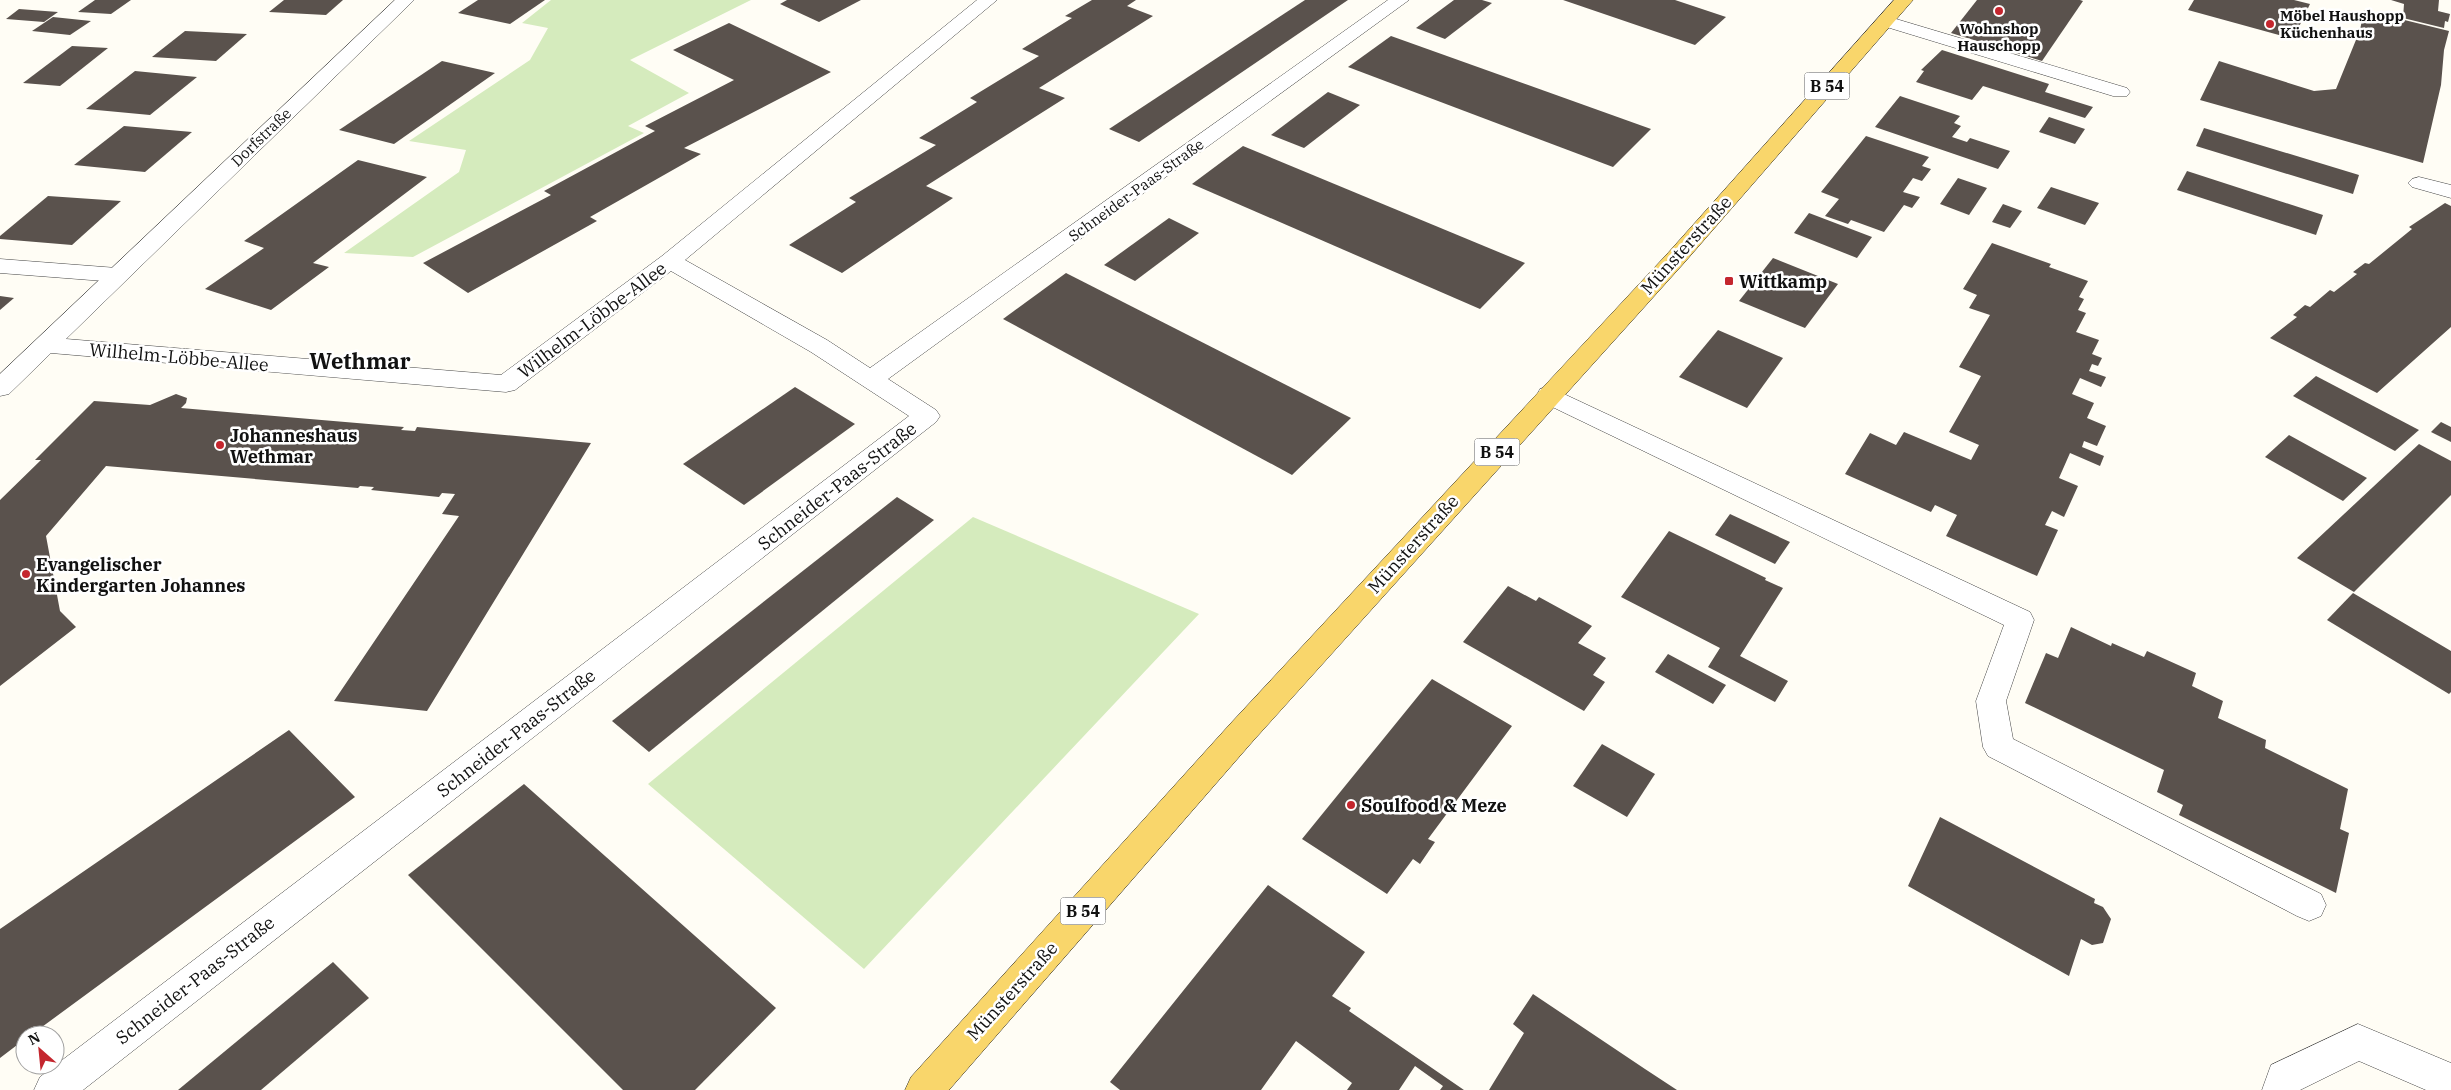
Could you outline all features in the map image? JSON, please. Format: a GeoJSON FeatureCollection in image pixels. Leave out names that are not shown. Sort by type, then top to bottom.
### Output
{"type":"FeatureCollection","features":[{"type":"Feature","properties":{"kind":"main road","name":"Münsterstraße"},"geometry":{"type":"LineString","coordinates":[[937,1086],[1242,732],[1548,395],[1676,258],[1904,0]]}},
{"type":"Feature","properties":{"kind":"street","name":"Dorfstraße"},"geometry":{"type":"LineString","coordinates":[[0,388],[405,0]]}},
{"type":"Feature","properties":{"kind":"street","name":"Wilhelm-Löbbe-Allee"},"geometry":{"type":"LineString","coordinates":[[45,345],[506,384],[670,261],[988,0]]}},
{"type":"Feature","properties":{"kind":"street","name":"Schneider-Paas-Straße"},"geometry":{"type":"LineString","coordinates":[[871,379],[1400,0]]}},
{"type":"Feature","properties":{"kind":"street"},"geometry":{"type":"LineString","coordinates":[[1886,21],[2120,92]]}},
{"type":"Feature","properties":{"kind":"street"},"geometry":{"type":"LineString","coordinates":[[2419,183],[2451,192]]}},
{"type":"Feature","properties":{"kind":"street","name":"Schneider-Paas-Straße"},"geometry":{"type":"LineString","coordinates":[[53,1090],[926,416],[819,346],[670,261]]}},
{"type":"Feature","properties":{"kind":"street"},"geometry":{"type":"LineString","coordinates":[[0,266],[117,274]]}},
{"type":"Feature","properties":{"kind":"street"},"geometry":{"type":"LineString","coordinates":[[1548,395],[2020,620],[1991,701],[1999,747],[2309,905]]}},
{"type":"Feature","properties":{"kind":"street"},"geometry":{"type":"LineString","coordinates":[[2281,1090],[2284,1078],[2358,1042],[2451,1082]]}},
{"type":"Feature","properties":{"kind":"green space"},"geometry":{"type":"Polygon","coordinates":[[[551,0],[751,0],[630,60],[689,93],[628,126],[644,133],[413,257],[344,253],[459,172],[466,150],[409,141],[530,60],[548,28],[522,23],[551,0]]]}},
{"type":"Feature","properties":{"kind":"green space"},"geometry":{"type":"Polygon","coordinates":[[[973,517],[1199,614],[864,969],[648,784],[973,517]]]}},
{"type":"Feature","properties":{"kind":"building"},"geometry":{"type":"Polygon","coordinates":[[[95,0],[131,0],[111,14],[78,12],[95,0]]]}},
{"type":"Feature","properties":{"kind":"building"},"geometry":{"type":"Polygon","coordinates":[[[284,0],[343,0],[326,15],[269,12],[284,0]]]}},
{"type":"Feature","properties":{"kind":"building"},"geometry":{"type":"Polygon","coordinates":[[[478,0],[545,0],[510,24],[458,13],[478,0]]]}},
{"type":"Feature","properties":{"kind":"building"},"geometry":{"type":"Polygon","coordinates":[[[787,0],[861,0],[819,22],[780,4],[787,0]]]}},
{"type":"Feature","properties":{"kind":"building"},"geometry":{"type":"Polygon","coordinates":[[[1092,0],[1136,0],[1127,6],[1153,16],[1039,88],[1065,98],[926,186],[953,198],[842,273],[789,245],[856,202],[849,198],[936,145],[919,138],[977,102],[970,98],[1039,56],[1022,49],[1072,18],[1065,16],[1092,0]]]}},
{"type":"Feature","properties":{"kind":"building"},"geometry":{"type":"Polygon","coordinates":[[[1305,0],[1348,0],[1139,142],[1109,129],[1305,0]]]}},
{"type":"Feature","properties":{"kind":"building"},"geometry":{"type":"Polygon","coordinates":[[[1454,0],[1482,0],[1492,3],[1445,39],[1416,28],[1454,0]]]}},
{"type":"Feature","properties":{"kind":"building"},"geometry":{"type":"Polygon","coordinates":[[[1563,0],[1675,0],[1726,17],[1695,45],[1563,0]]]}},
{"type":"Feature","properties":{"kind":"building"},"geometry":{"type":"Polygon","coordinates":[[[1977,0],[2083,1],[2042,61],[1951,33],[1977,0]]]}},
{"type":"Feature","properties":{"kind":"building","name":"Möbel Haushopp Küchenhaus"},"geometry":{"type":"Polygon","coordinates":[[[2194,0],[2294,0],[2310,4],[2293,39],[2188,10],[2194,0]]]}},
{"type":"Feature","properties":{"kind":"building"},"geometry":{"type":"Polygon","coordinates":[[[2391,0],[2439,0],[2438,11],[2450,14],[2448,22],[2445,21],[2444,28],[2403,18],[2404,4],[2391,0]]]}},
{"type":"Feature","properties":{"kind":"building"},"geometry":{"type":"Polygon","coordinates":[[[19,9],[58,12],[44,22],[6,19],[19,9]]]}},
{"type":"Feature","properties":{"kind":"building"},"geometry":{"type":"Polygon","coordinates":[[[2364,10],[2449,31],[2444,50],[2441,85],[2423,163],[2200,100],[2219,61],[2314,91],[2336,89],[2360,30],[2364,10]]]}},
{"type":"Feature","properties":{"kind":"building"},"geometry":{"type":"Polygon","coordinates":[[[53,17],[91,21],[70,35],[32,31],[53,17]]]}},
{"type":"Feature","properties":{"kind":"building"},"geometry":{"type":"Polygon","coordinates":[[[729,23],[831,72],[684,148],[701,154],[590,217],[597,221],[468,293],[423,263],[551,195],[544,191],[655,131],[645,126],[734,80],[673,50],[729,23]]]}},
{"type":"Feature","properties":{"kind":"building"},"geometry":{"type":"Polygon","coordinates":[[[185,31],[247,34],[216,61],[152,57],[185,31]]]}},
{"type":"Feature","properties":{"kind":"building"},"geometry":{"type":"Polygon","coordinates":[[[1391,36],[1651,129],[1613,167],[1348,67],[1391,36]]]}},
{"type":"Feature","properties":{"kind":"building"},"geometry":{"type":"Polygon","coordinates":[[[72,46],[108,48],[60,86],[23,83],[72,46]]]}},
{"type":"Feature","properties":{"kind":"building"},"geometry":{"type":"Polygon","coordinates":[[[1942,50],[2049,84],[2045,92],[2093,107],[2085,118],[1983,86],[1972,100],[1916,82],[1924,71],[1921,70],[1942,50]]]}},
{"type":"Feature","properties":{"kind":"building"},"geometry":{"type":"Polygon","coordinates":[[[442,61],[495,73],[394,144],[339,130],[442,61]]]}},
{"type":"Feature","properties":{"kind":"building"},"geometry":{"type":"Polygon","coordinates":[[[135,71],[197,77],[150,115],[86,109],[135,71]]]}},
{"type":"Feature","properties":{"kind":"building"},"geometry":{"type":"Polygon","coordinates":[[[1328,92],[1360,105],[1304,148],[1271,135],[1328,92]]]}},
{"type":"Feature","properties":{"kind":"building"},"geometry":{"type":"Polygon","coordinates":[[[1900,96],[1960,116],[1954,123],[1961,126],[1952,137],[1967,142],[1970,138],[2010,151],[1998,169],[1875,127],[1900,96]]]}},
{"type":"Feature","properties":{"kind":"building"},"geometry":{"type":"Polygon","coordinates":[[[2049,117],[2085,129],[2075,144],[2039,132],[2049,117]]]}},
{"type":"Feature","properties":{"kind":"building"},"geometry":{"type":"Polygon","coordinates":[[[124,126],[192,132],[145,172],[74,165],[124,126]]]}},
{"type":"Feature","properties":{"kind":"building"},"geometry":{"type":"Polygon","coordinates":[[[2204,128],[2359,175],[2353,194],[2196,146],[2204,128]]]}},
{"type":"Feature","properties":{"kind":"building"},"geometry":{"type":"Polygon","coordinates":[[[1866,136],[1929,157],[1922,166],[1931,169],[1922,181],[1913,178],[1903,192],[1920,197],[1912,208],[1904,205],[1884,232],[1851,220],[1848,224],[1825,216],[1839,199],[1821,192],[1866,136]]]}},
{"type":"Feature","properties":{"kind":"building"},"geometry":{"type":"Polygon","coordinates":[[[1243,146],[1525,263],[1480,309],[1192,184],[1243,146]]]}},
{"type":"Feature","properties":{"kind":"building"},"geometry":{"type":"Polygon","coordinates":[[[358,160],[427,177],[313,263],[329,267],[271,310],[205,289],[264,248],[244,241],[358,160]]]}},
{"type":"Feature","properties":{"kind":"building"},"geometry":{"type":"Polygon","coordinates":[[[2187,171],[2323,215],[2316,235],[2177,190],[2187,171]]]}},
{"type":"Feature","properties":{"kind":"building"},"geometry":{"type":"Polygon","coordinates":[[[1958,178],[1987,188],[1969,215],[1940,204],[1958,178]]]}},
{"type":"Feature","properties":{"kind":"building"},"geometry":{"type":"Polygon","coordinates":[[[2051,187],[2099,203],[2085,225],[2037,208],[2051,187]]]}},
{"type":"Feature","properties":{"kind":"building"},"geometry":{"type":"Polygon","coordinates":[[[48,196],[121,201],[72,245],[0,239],[0,236],[48,196]]]}},
{"type":"Feature","properties":{"kind":"building"},"geometry":{"type":"Polygon","coordinates":[[[2445,203],[2451,206],[2451,327],[2377,393],[2270,338],[2297,317],[2293,315],[2305,305],[2310,307],[2330,290],[2334,292],[2357,274],[2353,272],[2365,263],[2369,264],[2412,229],[2409,227],[2445,203]]]}},
{"type":"Feature","properties":{"kind":"building"},"geometry":{"type":"Polygon","coordinates":[[[2003,204],[2022,211],[2010,228],[1992,222],[2003,204]]]}},
{"type":"Feature","properties":{"kind":"building"},"geometry":{"type":"Polygon","coordinates":[[[1809,213],[1872,237],[1857,258],[1794,233],[1809,213]]]}},
{"type":"Feature","properties":{"kind":"building"},"geometry":{"type":"Polygon","coordinates":[[[1169,218],[1199,233],[1135,281],[1104,265],[1169,218]]]}},
{"type":"Feature","properties":{"kind":"building"},"geometry":{"type":"Polygon","coordinates":[[[1992,243],[2051,264],[2049,267],[2088,281],[2079,297],[2084,299],[2078,310],[2086,313],[2076,332],[2099,340],[2092,354],[2102,358],[2098,366],[2092,364],[2089,371],[2106,377],[2101,387],[2080,378],[2072,394],[2094,403],[2087,418],[2106,426],[2097,446],[2084,441],[2082,447],[2104,456],[2100,466],[2070,453],[2059,478],[2078,486],[2064,517],[2052,511],[2045,525],[2058,530],[2037,576],[1946,536],[1957,515],[1935,505],[1931,512],[1845,474],[1870,433],[1896,445],[1904,432],[1971,460],[1979,445],[1949,432],[1981,376],[1959,367],[1990,315],[1969,308],[1977,295],[1963,289],[1992,243]]]}},
{"type":"Feature","properties":{"kind":"building"},"geometry":{"type":"Polygon","coordinates":[[[1773,258],[1838,284],[1805,328],[1739,301],[1773,258]]]}},
{"type":"Feature","properties":{"kind":"building"},"geometry":{"type":"Polygon","coordinates":[[[1066,273],[1351,418],[1292,475],[1003,319],[1066,273]]]}},
{"type":"Feature","properties":{"kind":"building"},"geometry":{"type":"Polygon","coordinates":[[[0,296],[14,298],[0,310],[0,296]]]}},
{"type":"Feature","properties":{"kind":"building"},"geometry":{"type":"Polygon","coordinates":[[[1718,330],[1783,358],[1747,408],[1679,377],[1718,330]]]}},
{"type":"Feature","properties":{"kind":"building"},"geometry":{"type":"Polygon","coordinates":[[[2316,376],[2419,430],[2395,451],[2293,396],[2316,376]]]}},
{"type":"Feature","properties":{"kind":"building"},"geometry":{"type":"Polygon","coordinates":[[[795,387],[855,424],[744,505],[683,464],[795,387]]]}},
{"type":"Feature","properties":{"kind":"building"},"geometry":{"type":"Polygon","coordinates":[[[176,394],[187,398],[186,403],[181,408],[404,427],[401,430],[415,431],[417,427],[591,443],[427,711],[334,701],[459,516],[442,514],[455,494],[442,493],[439,497],[371,490],[374,487],[360,486],[358,488],[106,466],[46,536],[60,611],[76,627],[0,686],[0,500],[41,460],[35,460],[94,401],[150,405],[176,394]]]}},
{"type":"Feature","properties":{"kind":"building"},"geometry":{"type":"Polygon","coordinates":[[[2441,422],[2451,427],[2451,442],[2431,432],[2441,422]]]}},
{"type":"Feature","properties":{"kind":"building"},"geometry":{"type":"Polygon","coordinates":[[[2289,435],[2367,478],[2343,501],[2265,457],[2289,435]]]}},
{"type":"Feature","properties":{"kind":"building"},"geometry":{"type":"Polygon","coordinates":[[[2419,444],[2451,461],[2451,495],[2354,592],[2297,558],[2419,444]]]}},
{"type":"Feature","properties":{"kind":"building"},"geometry":{"type":"Polygon","coordinates":[[[897,497],[934,520],[649,752],[612,721],[897,497]]]}},
{"type":"Feature","properties":{"kind":"building"},"geometry":{"type":"Polygon","coordinates":[[[1730,514],[1790,542],[1775,564],[1715,535],[1730,514]]]}},
{"type":"Feature","properties":{"kind":"building"},"geometry":{"type":"Polygon","coordinates":[[[1669,531],[1783,588],[1740,656],[1788,681],[1775,702],[1708,667],[1720,648],[1621,597],[1669,531]]]}},
{"type":"Feature","properties":{"kind":"building"},"geometry":{"type":"Polygon","coordinates":[[[1508,586],[1536,601],[1539,597],[1592,626],[1578,643],[1606,658],[1593,675],[1605,682],[1584,711],[1463,642],[1508,586]]]}},
{"type":"Feature","properties":{"kind":"building"},"geometry":{"type":"Polygon","coordinates":[[[2353,593],[2451,651],[2451,692],[2449,694],[2327,620],[2353,593]]]}},
{"type":"Feature","properties":{"kind":"building"},"geometry":{"type":"Polygon","coordinates":[[[2071,627],[2111,646],[2112,643],[2144,657],[2147,651],[2196,673],[2192,686],[2223,701],[2218,718],[2266,740],[2265,748],[2348,789],[2340,829],[2349,833],[2336,893],[2179,815],[2183,805],[2157,792],[2164,770],[2025,703],[2046,653],[2058,658],[2071,627]]]}},
{"type":"Feature","properties":{"kind":"building"},"geometry":{"type":"Polygon","coordinates":[[[1668,654],[1726,685],[1713,704],[1655,672],[1668,654]]]}},
{"type":"Feature","properties":{"kind":"building"},"geometry":{"type":"Polygon","coordinates":[[[1432,679],[1512,726],[1428,839],[1435,842],[1420,864],[1413,859],[1387,894],[1302,839],[1432,679]]]}},
{"type":"Feature","properties":{"kind":"building"},"geometry":{"type":"Polygon","coordinates":[[[289,730],[355,797],[45,1025],[15,1025],[15,1047],[0,1058],[0,929],[289,730]]]}},
{"type":"Feature","properties":{"kind":"building"},"geometry":{"type":"Polygon","coordinates":[[[1602,744],[1655,774],[1627,817],[1573,786],[1602,744]]]}},
{"type":"Feature","properties":{"kind":"building"},"geometry":{"type":"Polygon","coordinates":[[[524,784],[776,1008],[695,1090],[623,1090],[408,875],[524,784]]]}},
{"type":"Feature","properties":{"kind":"building"},"geometry":{"type":"Polygon","coordinates":[[[1940,817],[2095,899],[2094,903],[2103,907],[2111,919],[2103,943],[2092,945],[2081,939],[2069,976],[1908,886],[1940,817]]]}},
{"type":"Feature","properties":{"kind":"building"},"geometry":{"type":"Polygon","coordinates":[[[1268,885],[1365,952],[1332,996],[1351,1008],[1349,1011],[1464,1090],[1440,1090],[1443,1086],[1415,1066],[1399,1090],[1347,1090],[1352,1083],[1296,1041],[1261,1090],[1120,1090],[1110,1082],[1268,885]]]}},
{"type":"Feature","properties":{"kind":"building"},"geometry":{"type":"Polygon","coordinates":[[[333,962],[369,998],[261,1090],[178,1090],[333,962]]]}},
{"type":"Feature","properties":{"kind":"building"},"geometry":{"type":"Polygon","coordinates":[[[1533,994],[1677,1090],[1489,1090],[1524,1033],[1513,1024],[1533,994]]]}},
{"type":"Feature","properties":{"kind":"place","name":"Wohnshop Hauschopp"},"geometry":{"type":"Point","coordinates":[1999,11]}},
{"type":"Feature","properties":{"kind":"place","name":"Möbel Haushopp Küchenhaus"},"geometry":{"type":"Point","coordinates":[2270,24]}},
{"type":"Feature","properties":{"kind":"place","name":"Wittkamp"},"geometry":{"type":"Point","coordinates":[1729,281]}},
{"type":"Feature","properties":{"kind":"place","name":"Johanneshaus Wethmar"},"geometry":{"type":"Point","coordinates":[220,445]}},
{"type":"Feature","properties":{"kind":"place","name":"Evangelischer Kindergarten Johannes"},"geometry":{"type":"Point","coordinates":[26,574]}},
{"type":"Feature","properties":{"kind":"place","name":"Soulfood & Meze"},"geometry":{"type":"Point","coordinates":[1351,805]}},
{"type":"Feature","properties":{"kind":"district","name":"Wethmar"},"geometry":{"type":"Point","coordinates":[360,360]}}]}
